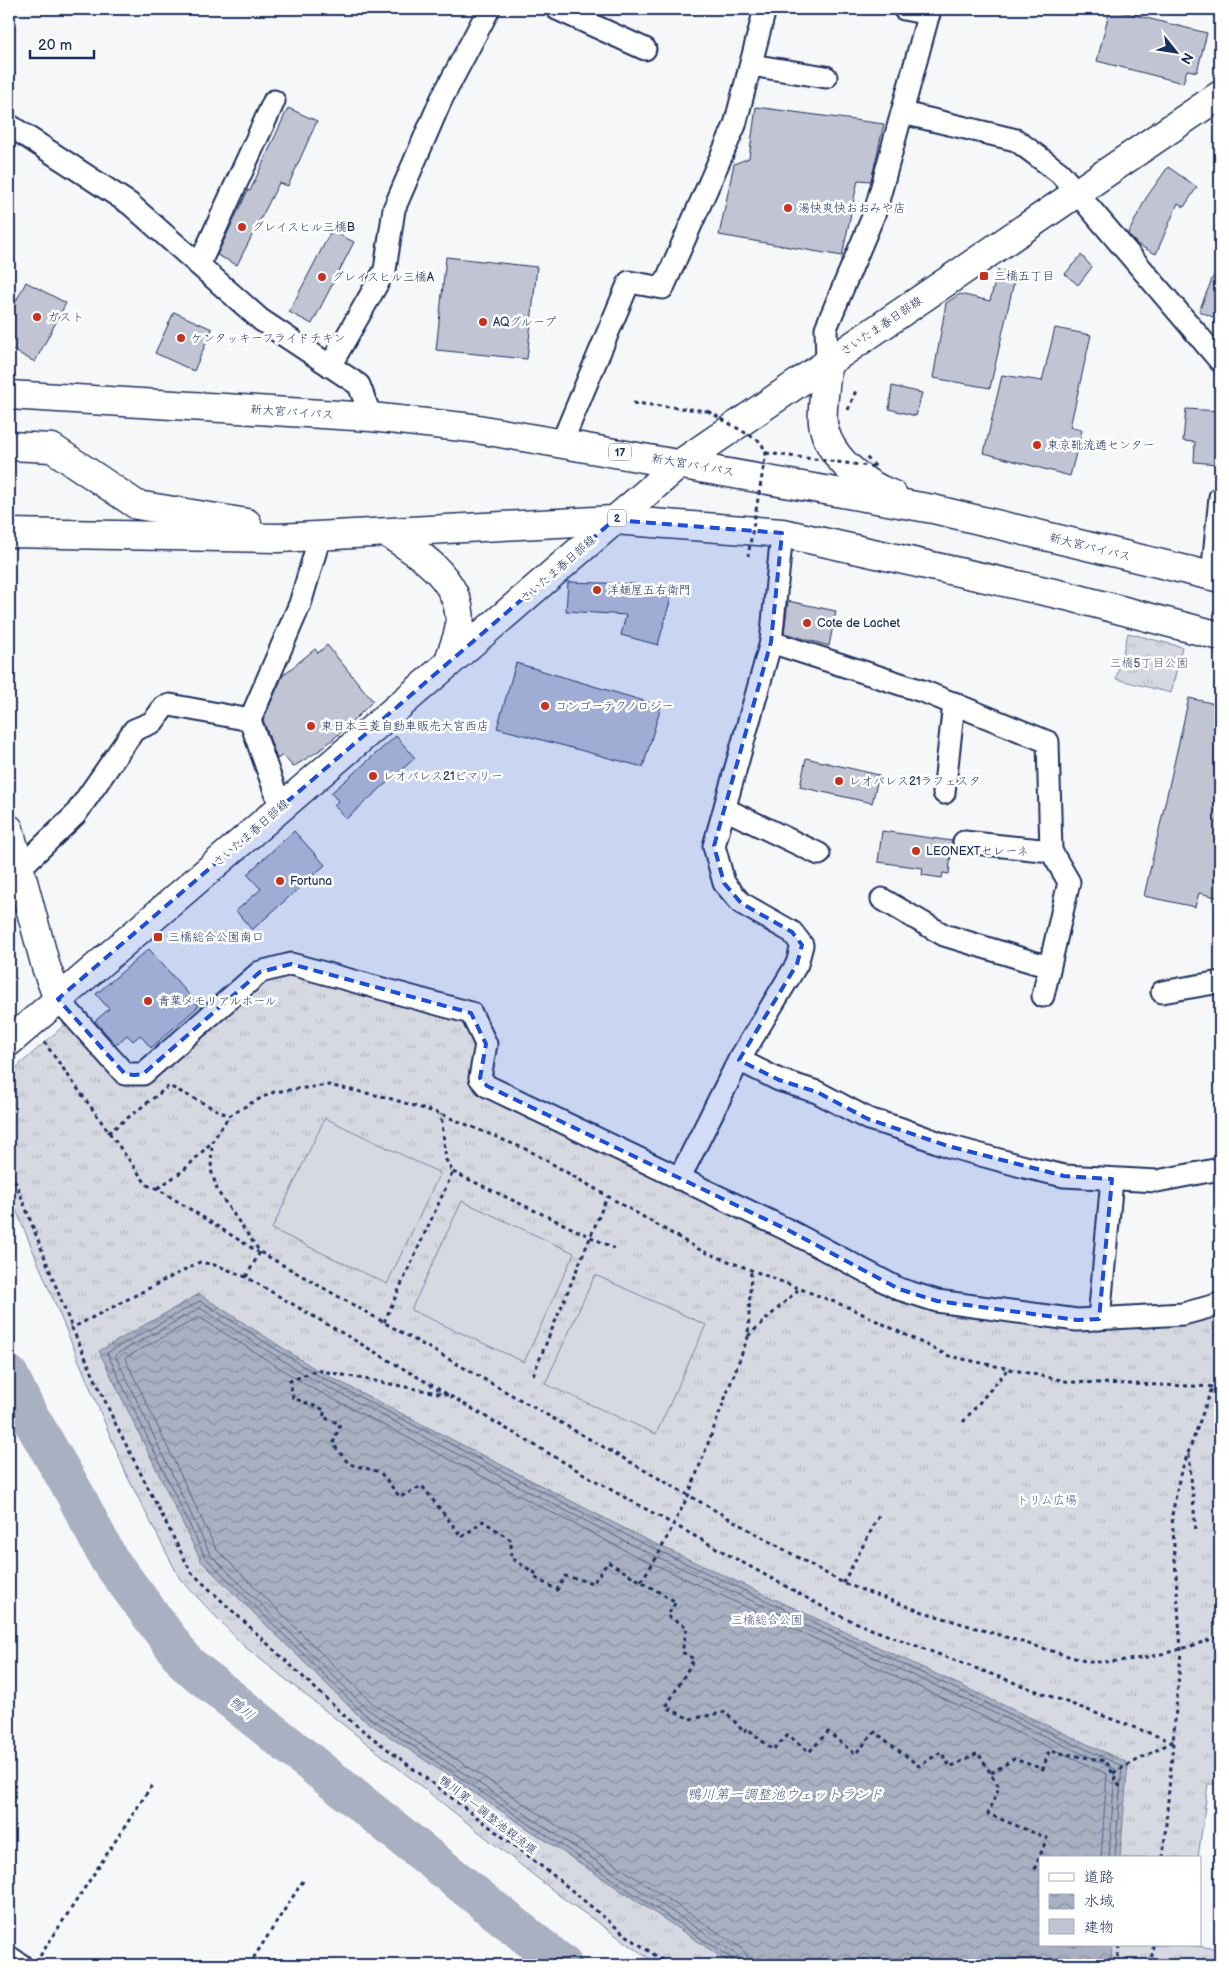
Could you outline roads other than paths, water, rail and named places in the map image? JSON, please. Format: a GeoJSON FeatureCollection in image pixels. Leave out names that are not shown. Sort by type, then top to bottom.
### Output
{"type":"FeatureCollection","features":[{"type":"Feature","properties":{"kind":"main road","name":"さいたま春日部線"},"geometry":{"type":"LineString","coordinates":[[9,1042],[681,463],[1220,95]]}},
{"type":"Feature","properties":{"kind":"main road"},"geometry":{"type":"LineString","coordinates":[[827,362],[823,423],[828,439],[855,460],[884,492],[933,509]]}},
{"type":"Feature","properties":{"kind":"main road","name":"新大宮バイパス"},"geometry":{"type":"LineString","coordinates":[[9,395],[371,417],[472,428],[562,442],[933,509],[1216,577]]}},
{"type":"Feature","properties":{"kind":"main road"},"geometry":{"type":"LineString","coordinates":[[9,446],[52,448],[137,505],[320,536]]}},
{"type":"Feature","properties":{"kind":"main road"},"geometry":{"type":"LineString","coordinates":[[9,533],[279,538],[614,520],[782,533],[1067,596],[1220,636]]}},
{"type":"Feature","properties":{"kind":"main road"},"geometry":{"type":"LineString","coordinates":[[387,533],[424,556],[439,571],[450,589],[458,610],[459,630],[448,664]]}},
{"type":"Feature","properties":{"kind":"main road"},"geometry":{"type":"LineString","coordinates":[[9,829],[46,967],[58,999]]}},
{"type":"Feature","properties":{"kind":"street"},"geometry":{"type":"LineString","coordinates":[[330,366],[385,270],[394,209],[441,100],[489,9]]}},
{"type":"Feature","properties":{"kind":"street"},"geometry":{"type":"LineString","coordinates":[[557,9],[646,49]]}},
{"type":"Feature","properties":{"kind":"street"},"geometry":{"type":"LineString","coordinates":[[562,442],[629,282],[663,288],[735,125],[765,9]]}},
{"type":"Feature","properties":{"kind":"street"},"geometry":{"type":"LineString","coordinates":[[827,362],[826,328],[875,212],[930,11],[904,9]]}},
{"type":"Feature","properties":{"kind":"street"},"geometry":{"type":"LineString","coordinates":[[751,65],[826,77]]}},
{"type":"Feature","properties":{"kind":"street"},"geometry":{"type":"LineString","coordinates":[[199,265],[274,100]]}},
{"type":"Feature","properties":{"kind":"street"},"geometry":{"type":"LineString","coordinates":[[903,113],[1016,140],[1060,173],[1220,361]]}},
{"type":"Feature","properties":{"kind":"street"},"geometry":{"type":"LineString","coordinates":[[9,125],[130,204],[261,320],[359,385],[371,417]]}},
{"type":"Feature","properties":{"kind":"street"},"geometry":{"type":"LineString","coordinates":[[1216,577],[1220,497]]}},
{"type":"Feature","properties":{"kind":"street"},"geometry":{"type":"LineString","coordinates":[[678,1178],[739,1060],[797,964],[802,945],[792,932],[741,903],[724,883],[714,846],[771,642],[782,533]]}},
{"type":"Feature","properties":{"kind":"street"},"geometry":{"type":"LineString","coordinates":[[281,808],[250,720],[300,604],[320,536]]}},
{"type":"Feature","properties":{"kind":"street"},"geometry":{"type":"LineString","coordinates":[[771,642],[925,692],[1048,742],[1051,851],[1069,882],[1043,996]]}},
{"type":"Feature","properties":{"kind":"street"},"geometry":{"type":"LineString","coordinates":[[944,793],[954,704]]}},
{"type":"Feature","properties":{"kind":"street"},"geometry":{"type":"LineString","coordinates":[[19,870],[75,815],[134,730],[152,722],[164,707],[170,706],[250,720]]}},
{"type":"Feature","properties":{"kind":"street"},"geometry":{"type":"LineString","coordinates":[[725,809],[819,854]]}},
{"type":"Feature","properties":{"kind":"street"},"geometry":{"type":"LineString","coordinates":[[964,842],[1051,851]]}},
{"type":"Feature","properties":{"kind":"street"},"geometry":{"type":"LineString","coordinates":[[882,899],[944,935],[1050,967]]}},
{"type":"Feature","properties":{"kind":"street"},"geometry":{"type":"LineString","coordinates":[[58,999],[124,1074],[134,1075],[143,1074],[260,972],[291,964],[372,984],[471,1013],[486,1044],[480,1078],[488,1086],[788,1230],[899,1290],[937,1301],[1077,1320],[1183,1314],[1220,1304]]}},
{"type":"Feature","properties":{"kind":"street"},"geometry":{"type":"LineString","coordinates":[[1162,992],[1220,982]]}},
{"type":"Feature","properties":{"kind":"street"},"geometry":{"type":"LineString","coordinates":[[739,1060],[779,1080],[817,1092],[868,1119],[948,1146],[1064,1176],[1156,1181],[1220,1169]]}},
{"type":"Feature","properties":{"kind":"street"},"geometry":{"type":"LineString","coordinates":[[1099,1319],[1112,1178]]}},
{"type":"Feature","properties":{"kind":"street"},"geometry":{"type":"LineString","coordinates":[[9,1957],[30,1961]]}},
{"type":"Feature","properties":{"kind":"water","name":"鴨川第一調整池ウェットランド"},"geometry":{"type":"Polygon","coordinates":[[[199,1294],[317,1370],[643,1538],[1128,1763],[1120,1856],[1039,1856],[1039,1946],[1112,1946],[1111,1965],[733,1965],[360,1717],[201,1561],[99,1351],[199,1294]]]}},
{"type":"Feature","properties":{"kind":"waterway","name":"鴨川"},"geometry":{"type":"LineString","coordinates":[[9,1375],[26,1410],[75,1494],[108,1558],[187,1664],[563,1965]]}},
{"type":"Feature","properties":{"kind":"place","name":"湯快爽快おおみや店"},"geometry":{"type":"Point","coordinates":[788,208]}},
{"type":"Feature","properties":{"kind":"place","name":"グレイスヒル三橋B"},"geometry":{"type":"Point","coordinates":[242,227]}},
{"type":"Feature","properties":{"kind":"place","name":"三橋五丁目"},"geometry":{"type":"Point","coordinates":[984,276]}},
{"type":"Feature","properties":{"kind":"place","name":"グレイスヒル三橋A"},"geometry":{"type":"Point","coordinates":[322,277]}},
{"type":"Feature","properties":{"kind":"place","name":"ガスト"},"geometry":{"type":"Point","coordinates":[37,317]}},
{"type":"Feature","properties":{"kind":"place","name":"AQグループ"},"geometry":{"type":"Point","coordinates":[483,322]}},
{"type":"Feature","properties":{"kind":"place","name":"ケンタッキーフライドチキン"},"geometry":{"type":"Point","coordinates":[181,338]}},
{"type":"Feature","properties":{"kind":"place","name":"東京靴流通センター"},"geometry":{"type":"Point","coordinates":[1037,445]}},
{"type":"Feature","properties":{"kind":"place","name":"洋麺屋五右衛門"},"geometry":{"type":"Point","coordinates":[597,590]}},
{"type":"Feature","properties":{"kind":"place","name":"Cote de Lachet"},"geometry":{"type":"Point","coordinates":[807,623]}},
{"type":"Feature","properties":{"kind":"place","name":"コンゴーテクノロジー"},"geometry":{"type":"Point","coordinates":[545,706]}},
{"type":"Feature","properties":{"kind":"place","name":"東日本三菱自動車販売大宮西店"},"geometry":{"type":"Point","coordinates":[311,726]}},
{"type":"Feature","properties":{"kind":"place","name":"レオパレス21ビマリー"},"geometry":{"type":"Point","coordinates":[373,776]}},
{"type":"Feature","properties":{"kind":"place","name":"レオパレス21ラフェスタ"},"geometry":{"type":"Point","coordinates":[839,781]}},
{"type":"Feature","properties":{"kind":"place","name":"LEONEXTセレーネ"},"geometry":{"type":"Point","coordinates":[916,851]}},
{"type":"Feature","properties":{"kind":"place","name":"Fortuna"},"geometry":{"type":"Point","coordinates":[280,881]}},
{"type":"Feature","properties":{"kind":"place","name":"三橋総合公園南口"},"geometry":{"type":"Point","coordinates":[158,937]}},
{"type":"Feature","properties":{"kind":"place","name":"青葉メモリアルホール"},"geometry":{"type":"Point","coordinates":[148,1001]}},
{"type":"Feature","properties":{"kind":"park label","name":"三橋5丁目公園"},"geometry":{"type":"Point","coordinates":[1149,663]}},
{"type":"Feature","properties":{"kind":"park label","name":"トリム広場"},"geometry":{"type":"Point","coordinates":[1047,1500]}},
{"type":"Feature","properties":{"kind":"park label","name":"三橋総合公園"},"geometry":{"type":"Point","coordinates":[767,1620]}}]}
